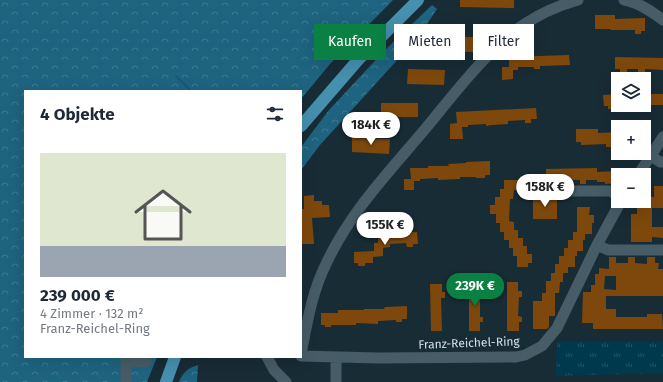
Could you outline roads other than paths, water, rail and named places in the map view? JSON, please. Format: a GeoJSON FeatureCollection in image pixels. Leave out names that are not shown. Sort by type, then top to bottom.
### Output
{"type":"FeatureCollection","features":[{"type":"Feature","properties":{"kind":"main road"},"geometry":{"type":"LineString","coordinates":[[302,125],[353,65],[380,36],[418,0]]}},
{"type":"Feature","properties":{"kind":"main road"},"geometry":{"type":"LineString","coordinates":[[166,382],[175,358]]}},
{"type":"Feature","properties":{"kind":"street","name":"Franz-Reichel-Ring"},"geometry":{"type":"LineString","coordinates":[[302,350],[310,307],[324,267],[341,234],[366,198],[496,47],[534,18],[557,7],[578,0]]}},
{"type":"Feature","properties":{"kind":"street"},"geometry":{"type":"LineString","coordinates":[[624,0],[647,9],[663,19]]}},
{"type":"Feature","properties":{"kind":"street"},"geometry":{"type":"LineString","coordinates":[[663,137],[651,156],[660,162],[663,162]]}},
{"type":"Feature","properties":{"kind":"street"},"geometry":{"type":"LineString","coordinates":[[533,191],[611,191]]}},
{"type":"Feature","properties":{"kind":"street","name":"Franz-Reichel-Ring"},"geometry":{"type":"LineString","coordinates":[[302,355],[336,358],[516,357],[535,350],[542,346],[557,328],[597,245],[617,208]]}},
{"type":"Feature","properties":{"kind":"street"},"geometry":{"type":"LineString","coordinates":[[597,245],[608,250],[663,250]]}},
{"type":"Feature","properties":{"kind":"street"},"geometry":{"type":"LineString","coordinates":[[267,358],[274,370],[286,382]]}},
{"type":"Feature","properties":{"kind":"street"},"geometry":{"type":"LineString","coordinates":[[336,358],[336,382]]}},
{"type":"Feature","properties":{"kind":"street"},"geometry":{"type":"LineString","coordinates":[[126,382],[126,361],[146,362]]}},
{"type":"Feature","properties":{"kind":"waterway"},"geometry":{"type":"LineString","coordinates":[[176,76],[190,90]]}}]}
